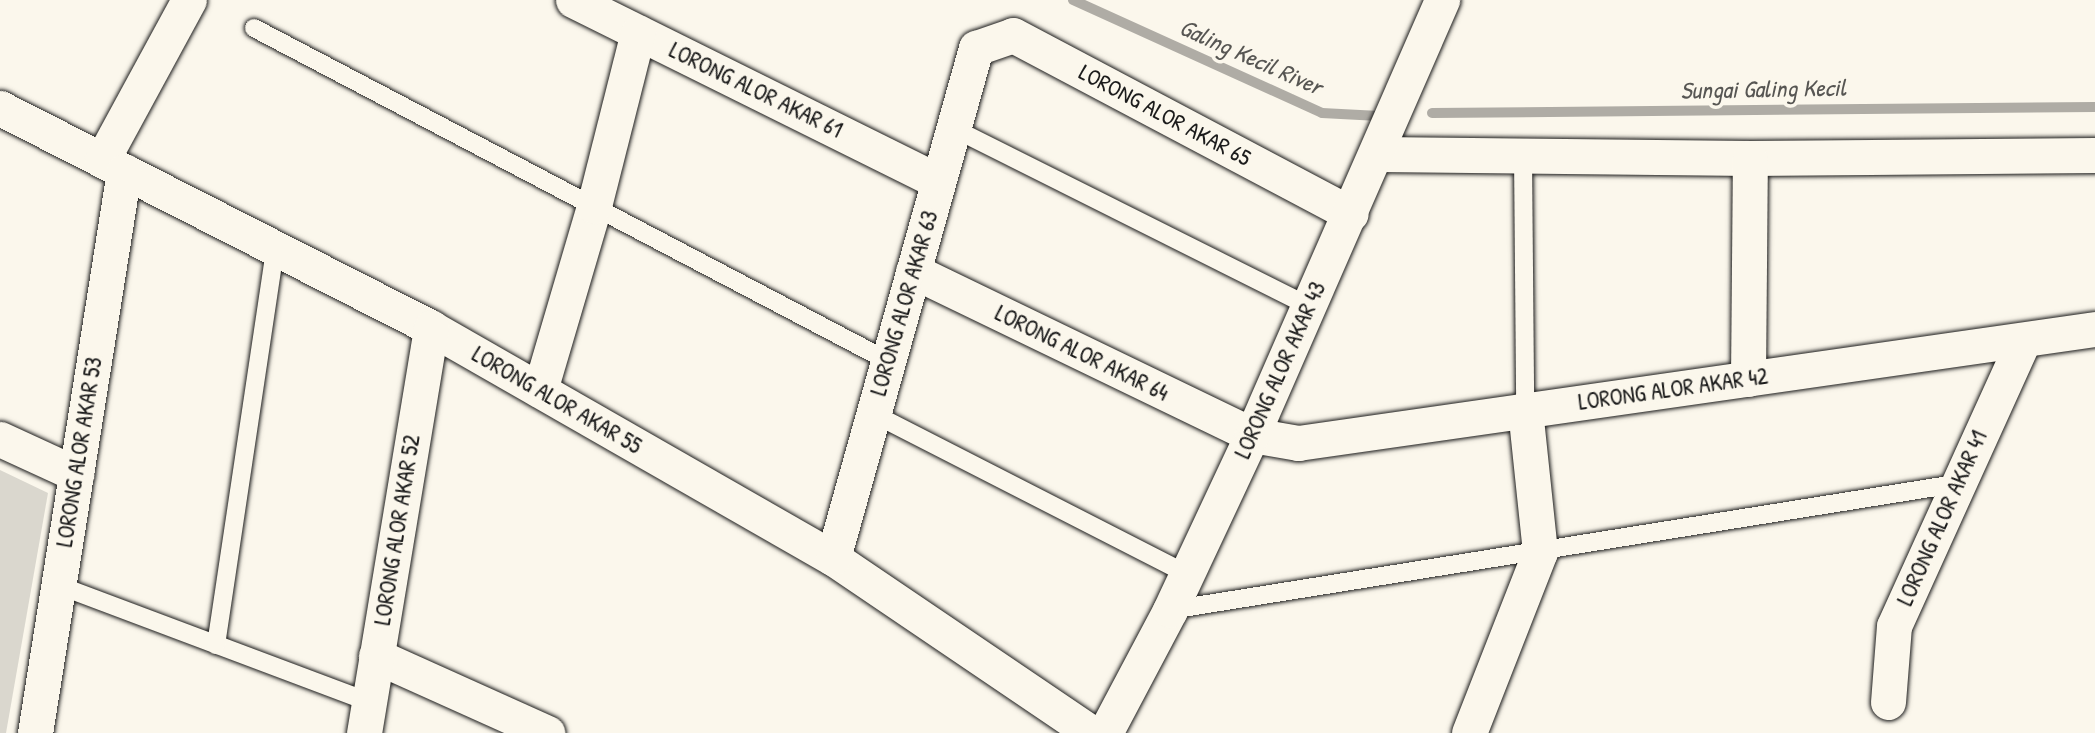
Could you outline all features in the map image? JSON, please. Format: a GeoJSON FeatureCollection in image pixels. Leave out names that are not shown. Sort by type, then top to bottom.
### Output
{"type":"FeatureCollection","features":[{"type":"Feature","properties":{"kind":"street","name":"LORONG ALOR AKAR 53"},"geometry":{"type":"LineString","coordinates":[[35,733],[76,474],[113,165],[189,0]]}},
{"type":"Feature","properties":{"kind":"street","name":"LORONG ALOR AKAR 61"},"geometry":{"type":"LineString","coordinates":[[573,0],[938,181]]}},
{"type":"Feature","properties":{"kind":"street","name":"LORONG ALOR AKAR 43"},"geometry":{"type":"LineString","coordinates":[[1104,733],[1187,574],[1378,154],[1442,0]]}},
{"type":"Feature","properties":{"kind":"street"},"geometry":{"type":"LineString","coordinates":[[540,390],[594,206],[638,32]]}},
{"type":"Feature","properties":{"kind":"street","name":"LORONG ALOR AKAR 65"},"geometry":{"type":"LineString","coordinates":[[976,48],[1013,35],[1351,214]]}},
{"type":"Feature","properties":{"kind":"street","name":"LORONG ALOR AKAR 63"},"geometry":{"type":"LineString","coordinates":[[834,558],[976,48]]}},
{"type":"Feature","properties":{"kind":"street","name":"LORONG ALOR AKAR 55"},"geometry":{"type":"LineString","coordinates":[[0,108],[431,328],[834,558],[1091,733]]}},
{"type":"Feature","properties":{"kind":"street"},"geometry":{"type":"LineString","coordinates":[[1378,154],[1750,158],[2095,155]]}},
{"type":"Feature","properties":{"kind":"street"},"geometry":{"type":"LineString","coordinates":[[1748,379],[1750,158]]}},
{"type":"Feature","properties":{"kind":"street","name":"LORONG ALOR AKAR 64"},"geometry":{"type":"LineString","coordinates":[[913,271],[1251,435]]}},
{"type":"Feature","properties":{"kind":"street","name":"LORONG ALOR AKAR 52"},"geometry":{"type":"LineString","coordinates":[[366,718],[431,328]]}},
{"type":"Feature","properties":{"kind":"street","name":"LORONG ALOR AKAR 42"},"geometry":{"type":"LineString","coordinates":[[1251,435],[1298,443],[1525,409],[2023,342],[2095,329]]}},
{"type":"Feature","properties":{"kind":"street","name":"LORONG ALOR AKAR 41"},"geometry":{"type":"LineString","coordinates":[[1888,702],[1894,626],[1955,484],[2023,342]]}},
{"type":"Feature","properties":{"kind":"street"},"geometry":{"type":"LineString","coordinates":[[1469,733],[1540,551],[1525,409]]}},
{"type":"Feature","properties":{"kind":"street"},"geometry":{"type":"LineString","coordinates":[[0,439],[76,474]]}},
{"type":"Feature","properties":{"kind":"street"},"geometry":{"type":"LineString","coordinates":[[376,656],[547,733]]}},
{"type":"Feature","properties":{"kind":"lane"},"geometry":{"type":"LineString","coordinates":[[254,27],[888,361]]}},
{"type":"Feature","properties":{"kind":"lane"},"geometry":{"type":"LineString","coordinates":[[953,128],[1308,306]]}},
{"type":"Feature","properties":{"kind":"lane"},"geometry":{"type":"LineString","coordinates":[[1523,155],[1525,409]]}},
{"type":"Feature","properties":{"kind":"lane"},"geometry":{"type":"LineString","coordinates":[[216,645],[275,248]]}},
{"type":"Feature","properties":{"kind":"lane"},"geometry":{"type":"LineString","coordinates":[[874,414],[1187,574]]}},
{"type":"Feature","properties":{"kind":"lane"},"geometry":{"type":"LineString","coordinates":[[1170,610],[1955,484]]}},
{"type":"Feature","properties":{"kind":"lane"},"geometry":{"type":"LineString","coordinates":[[58,585],[216,645],[366,718]]}},
{"type":"Feature","properties":{"kind":"shaded area"},"geometry":{"type":"Polygon","coordinates":[[[0,470],[48,493],[6,733],[0,733],[0,470]]]}},
{"type":"Feature","properties":{"kind":"waterway","name":"Galing Kecil River"},"geometry":{"type":"LineString","coordinates":[[1073,0],[1322,113],[1379,116]]}},
{"type":"Feature","properties":{"kind":"waterway","name":"Sungai Galing Kecil"},"geometry":{"type":"LineString","coordinates":[[1432,113],[2095,107]]}}]}
